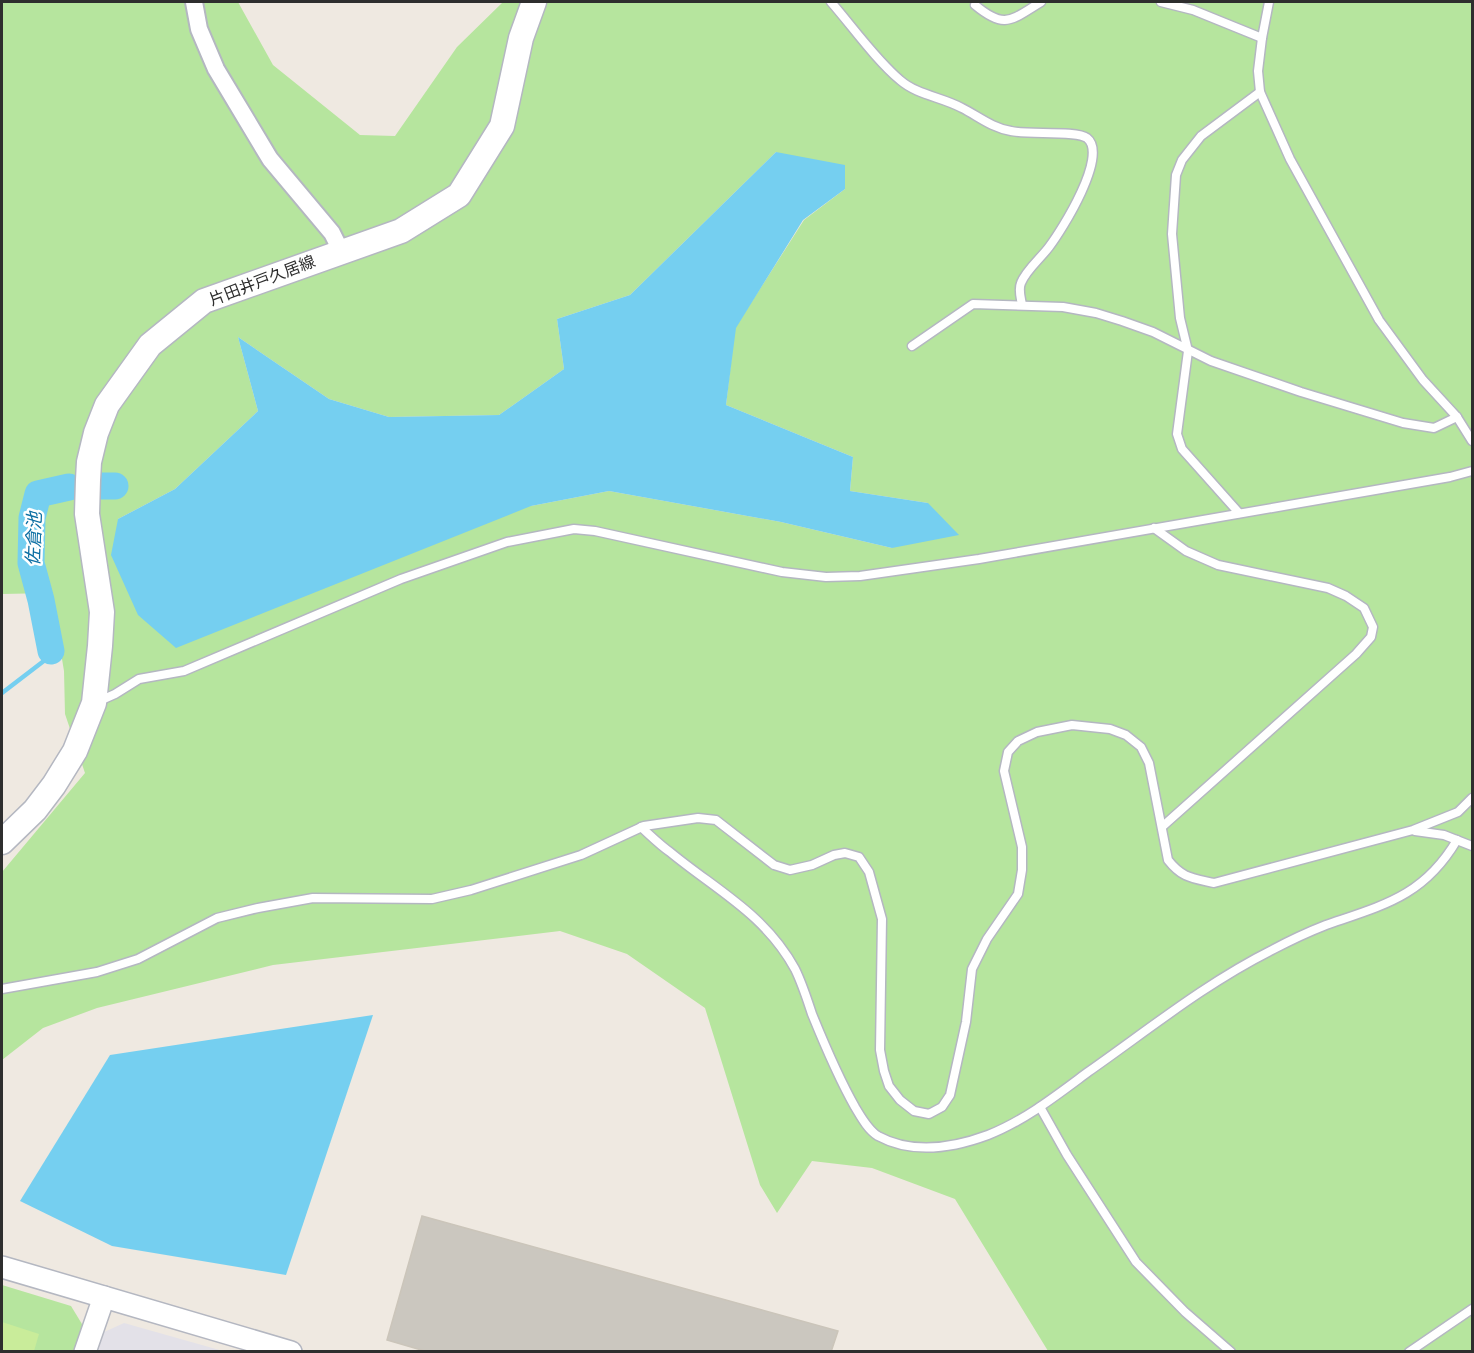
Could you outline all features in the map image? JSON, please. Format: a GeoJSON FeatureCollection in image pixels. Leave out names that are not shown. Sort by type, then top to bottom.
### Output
{"type":"FeatureCollection","features":[{"type":"Feature","properties":{"kind":"main road","name":"片田井戸久居線"},"geometry":{"type":"LineString","coordinates":[[2,842],[35,810],[54,785],[75,751],[94,703],[102,612],[87,514],[88,480],[89,462],[96,433],[107,405],[150,345],[204,301],[401,231],[459,195],[502,126],[521,38],[534,2]]}},
{"type":"Feature","properties":{"kind":"street"},"geometry":{"type":"LineString","coordinates":[[194,2],[199,29],[216,69],[270,159],[332,233],[341,251]]}},
{"type":"Feature","properties":{"kind":"street"},"geometry":{"type":"LineString","coordinates":[[2,1267],[291,1352]]}},
{"type":"Feature","properties":{"kind":"street"},"geometry":{"type":"LineString","coordinates":[[85,1352],[104,1297]]}},
{"type":"Feature","properties":{"kind":"lane"},"geometry":{"type":"LineString","coordinates":[[831,2],[894,75],[918,92],[940,98],[994,127],[1008,131],[1081,134],[1089,139],[1094,150],[1092,166],[1068,219],[1020,283],[1022,305]]}},
{"type":"Feature","properties":{"kind":"lane"},"geometry":{"type":"LineString","coordinates":[[975,5],[999,21],[1014,18],[1041,2]]}},
{"type":"Feature","properties":{"kind":"lane"},"geometry":{"type":"LineString","coordinates":[[1161,2],[1193,10],[1262,38]]}},
{"type":"Feature","properties":{"kind":"lane"},"geometry":{"type":"LineString","coordinates":[[1269,2],[1258,71],[1260,92],[1290,159],[1379,320],[1423,380],[1457,417],[1473,441]]}},
{"type":"Feature","properties":{"kind":"lane"},"geometry":{"type":"LineString","coordinates":[[1239,513],[1182,449],[1177,434],[1188,351],[1180,318],[1173,265],[1172,234],[1176,175],[1182,160],[1201,136],[1260,92]]}},
{"type":"Feature","properties":{"kind":"lane"},"geometry":{"type":"LineString","coordinates":[[912,346],[973,304],[1063,307],[1096,313],[1153,332],[1211,362],[1403,423],[1434,428],[1457,417]]}},
{"type":"Feature","properties":{"kind":"lane"},"geometry":{"type":"LineString","coordinates":[[94,703],[115,694],[139,679],[184,671],[401,579],[507,542],[574,529],[595,531],[782,572],[826,577],[860,576],[958,562],[1439,479],[1473,471]]}},
{"type":"Feature","properties":{"kind":"lane"},"geometry":{"type":"LineString","coordinates":[[1154,528],[1186,551],[1218,565],[1328,588],[1346,596],[1364,608],[1373,627],[1371,637],[1356,654],[1163,826]]}},
{"type":"Feature","properties":{"kind":"lane"},"geometry":{"type":"LineString","coordinates":[[2,989],[97,972],[138,958],[217,918],[258,908],[313,898],[422,900],[452,894],[581,855],[641,827],[698,818],[716,819],[774,866],[790,870],[812,865],[834,855],[845,853],[859,857],[869,872],[882,919],[880,1050],[884,1071],[889,1086],[900,1100],[914,1111],[929,1113],[942,1107],[950,1095],[966,1022],[972,969],[987,939],[1017,894],[1022,870],[1022,847],[1004,771],[1008,752],[1018,741],[1037,732],[1072,725],[1110,729],[1126,735],[1141,747],[1149,762],[1168,860],[1177,872],[1214,883],[1413,831],[1458,812],[1473,798]]}},
{"type":"Feature","properties":{"kind":"lane"},"geometry":{"type":"LineString","coordinates":[[641,827],[755,917],[773,936],[795,969],[836,1071],[864,1122],[876,1135],[919,1148],[958,1145],[991,1134],[1040,1107],[1180,1006],[1233,972],[1271,950],[1325,926],[1353,918],[1398,899],[1428,878],[1446,858],[1457,840]]}},
{"type":"Feature","properties":{"kind":"lane"},"geometry":{"type":"LineString","coordinates":[[1413,831],[1444,835],[1473,846]]}},
{"type":"Feature","properties":{"kind":"lane"},"geometry":{"type":"LineString","coordinates":[[1040,1107],[1067,1155],[1136,1262],[1185,1312],[1231,1352]]}},
{"type":"Feature","properties":{"kind":"lane"},"geometry":{"type":"LineString","coordinates":[[1409,1352],[1473,1309]]}},
{"type":"Feature","properties":{"kind":"shaded area"},"geometry":{"type":"Polygon","coordinates":[[[124,1323],[223,1351],[95,1352],[102,1333],[124,1323]]]}},
{"type":"Feature","properties":{"kind":"green space"},"geometry":{"type":"Polygon","coordinates":[[[2,2],[238,2],[273,65],[360,135],[395,136],[457,47],[503,2],[1472,2],[1472,1351],[1048,1351],[955,1199],[872,1168],[812,1161],[777,1213],[760,1185],[705,1008],[627,954],[560,931],[273,965],[97,1008],[43,1028],[2,1060],[2,872],[85,773],[65,714],[64,671],[51,593],[2,594],[2,2]],[[776,152],[630,295],[557,319],[564,369],[499,415],[389,417],[329,399],[238,337],[258,411],[175,489],[118,519],[531,506],[609,491],[781,522],[892,548],[928,503],[850,491],[853,457],[726,405],[735,328],[804,220],[845,189],[776,152]]]}},
{"type":"Feature","properties":{"kind":"green space"},"geometry":{"type":"Polygon","coordinates":[[[2,1285],[71,1306],[85,1329],[77,1351],[2,1351],[2,1285]]]}},
{"type":"Feature","properties":{"kind":"green space"},"geometry":{"type":"Polygon","coordinates":[[[2,1322],[39,1334],[34,1351],[2,1351],[2,1322]]]}},
{"type":"Feature","properties":{"kind":"water"},"geometry":{"type":"Polygon","coordinates":[[[776,152],[845,165],[845,189],[803,220],[736,328],[726,405],[853,457],[850,491],[928,503],[959,535],[892,548],[781,522],[609,491],[531,506],[176,648],[138,615],[111,555],[118,519],[175,489],[258,411],[238,337],[329,399],[389,417],[499,415],[564,369],[557,319],[630,295],[776,152]]]}},
{"type":"Feature","properties":{"kind":"water"},"geometry":{"type":"Polygon","coordinates":[[[373,1015],[286,1275],[112,1246],[20,1201],[110,1055],[373,1015]]]}},
{"type":"Feature","properties":{"kind":"building"},"geometry":{"type":"Polygon","coordinates":[[[422,1216],[838,1331],[831,1352],[428,1352],[387,1340],[422,1216]]]}},
{"type":"Feature","properties":{"kind":"waterway","name":"佐倉池"},"geometry":{"type":"LineString","coordinates":[[99,486],[115,486]]}},
{"type":"Feature","properties":{"kind":"waterway","name":"佐倉池"},"geometry":{"type":"LineString","coordinates":[[51,651],[31,563],[32,518],[38,494],[69,487]]}},
{"type":"Feature","properties":{"kind":"waterway"},"geometry":{"type":"LineString","coordinates":[[2,693],[49,657],[51,651]]}}]}
